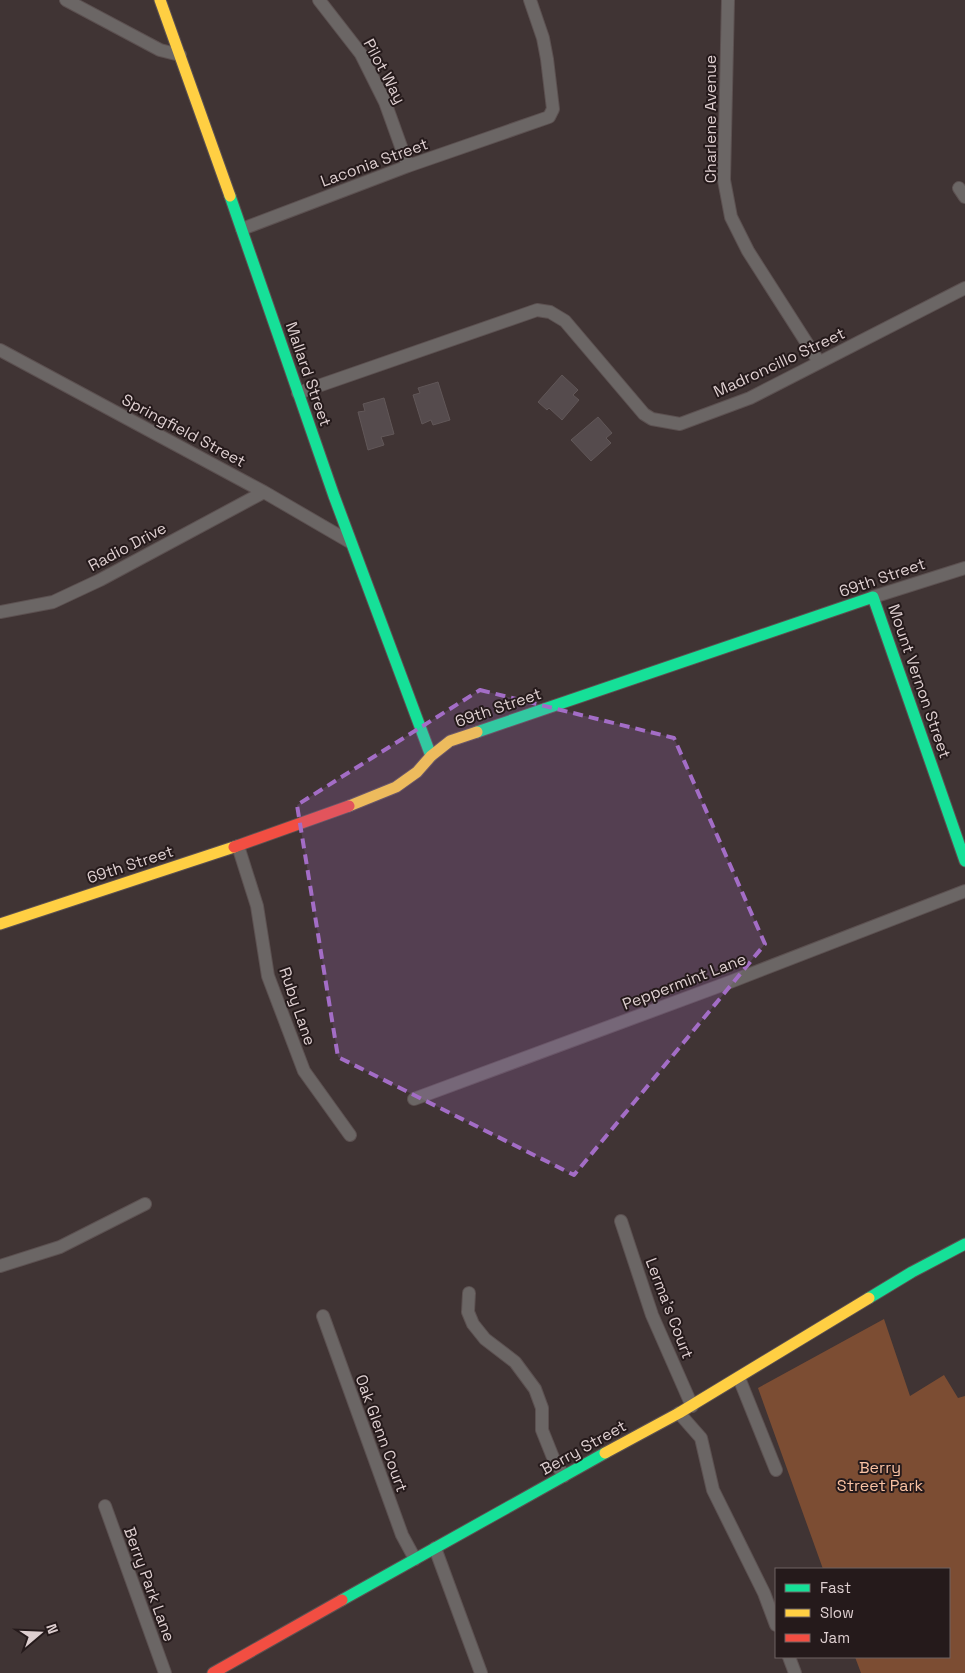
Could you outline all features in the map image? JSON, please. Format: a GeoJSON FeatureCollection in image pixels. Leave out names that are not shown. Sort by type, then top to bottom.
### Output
{"type":"FeatureCollection","features":[{"type":"Feature","properties":{"kind":"street"},"geometry":{"type":"LineString","coordinates":[[66,0],[160,50],[180,55]]}},
{"type":"Feature","properties":{"kind":"street","name":"Mallard Street"},"geometry":{"type":"LineString","coordinates":[[160,0],[242,229],[350,542],[432,756]]}},
{"type":"Feature","properties":{"kind":"street","name":"Pilot Way"},"geometry":{"type":"LineString","coordinates":[[319,0],[361,54],[386,102],[408,166]]}},
{"type":"Feature","properties":{"kind":"street","name":"Laconia Street"},"geometry":{"type":"LineString","coordinates":[[242,229],[408,166],[549,117],[553,109],[543,38],[530,0]]}},
{"type":"Feature","properties":{"kind":"street","name":"Charlene Avenue"},"geometry":{"type":"LineString","coordinates":[[728,0],[724,180],[731,218],[748,251],[820,362]]}},
{"type":"Feature","properties":{"kind":"street","name":"Madroncillo Street"},"geometry":{"type":"LineString","coordinates":[[298,393],[536,310],[550,312],[565,321],[644,414],[652,420],[680,424],[750,398],[965,288]]}},
{"type":"Feature","properties":{"kind":"street","name":"Springfield Street"},"geometry":{"type":"LineString","coordinates":[[0,350],[264,492],[350,542]]}},
{"type":"Feature","properties":{"kind":"street","name":"Radio Drive"},"geometry":{"type":"LineString","coordinates":[[0,612],[52,602],[100,580],[264,492]]}},
{"type":"Feature","properties":{"kind":"street","name":"69th Street"},"geometry":{"type":"LineString","coordinates":[[0,924],[238,846],[396,787],[417,772],[450,741],[965,568]]}},
{"type":"Feature","properties":{"kind":"street","name":"Mount Vernon Street"},"geometry":{"type":"LineString","coordinates":[[874,597],[965,861]]}},
{"type":"Feature","properties":{"kind":"street","name":"Ruby Lane"},"geometry":{"type":"LineString","coordinates":[[238,846],[257,906],[268,976],[304,1071],[350,1135]]}},
{"type":"Feature","properties":{"kind":"street","name":"Peppermint Lane"},"geometry":{"type":"LineString","coordinates":[[414,1099],[730,982],[965,891]]}},
{"type":"Feature","properties":{"kind":"street"},"geometry":{"type":"LineString","coordinates":[[0,1266],[60,1247],[145,1204]]}},
{"type":"Feature","properties":{"kind":"street","name":"Lerma's Court"},"geometry":{"type":"LineString","coordinates":[[621,1221],[652,1315],[692,1406]]}},
{"type":"Feature","properties":{"kind":"street","name":"Berry Street"},"geometry":{"type":"LineString","coordinates":[[213,1673],[564,1476],[679,1414],[912,1272],[965,1244]]}},
{"type":"Feature","properties":{"kind":"street"},"geometry":{"type":"LineString","coordinates":[[469,1293],[468,1312],[472,1324],[485,1338],[515,1362],[535,1389],[542,1408],[542,1430],[554,1460],[564,1476]]}},
{"type":"Feature","properties":{"kind":"street","name":"Oak Glenn Court"},"geometry":{"type":"LineString","coordinates":[[323,1316],[402,1535],[415,1559]]}},
{"type":"Feature","properties":{"kind":"street"},"geometry":{"type":"LineString","coordinates":[[739,1378],[776,1470]]}},
{"type":"Feature","properties":{"kind":"street"},"geometry":{"type":"LineString","coordinates":[[679,1414],[700,1438],[713,1490],[764,1593],[775,1622]]}},
{"type":"Feature","properties":{"kind":"street","name":"Berry Park Lane"},"geometry":{"type":"LineString","coordinates":[[105,1506],[165,1673]]}},
{"type":"Feature","properties":{"kind":"street"},"geometry":{"type":"LineString","coordinates":[[435,1548],[481,1673]]}},
{"type":"Feature","properties":{"kind":"street"},"geometry":{"type":"LineString","coordinates":[[789,1658],[795,1673]]}},
{"type":"Feature","properties":{"kind":"highlighted area"},"geometry":{"type":"Polygon","coordinates":[[[480,690],[674,738],[765,944],[574,1175],[338,1057],[297,805],[480,690]]]}},
{"type":"Feature","properties":{"kind":"green space","name":"Berry Street Park"},"geometry":{"type":"Polygon","coordinates":[[[884,1319],[910,1396],[944,1375],[958,1398],[965,1396],[965,1673],[861,1673],[855,1658],[950,1658],[950,1568],[823,1568],[758,1388],[884,1319]]]}},
{"type":"Feature","properties":{"kind":"building"},"geometry":{"type":"Polygon","coordinates":[[[562,375],[578,390],[573,395],[579,400],[562,420],[549,408],[547,410],[538,402],[562,375]]]}},
{"type":"Feature","properties":{"kind":"building"},"geometry":{"type":"Polygon","coordinates":[[[438,382],[450,420],[433,425],[431,420],[422,424],[413,395],[420,393],[418,388],[438,382]]]}},
{"type":"Feature","properties":{"kind":"building"},"geometry":{"type":"Polygon","coordinates":[[[384,398],[394,434],[381,437],[384,445],[368,450],[358,412],[365,411],[363,404],[384,398]]]}},
{"type":"Feature","properties":{"kind":"building"},"geometry":{"type":"Polygon","coordinates":[[[598,417],[612,433],[606,438],[611,443],[591,461],[571,440],[598,417]]]}},
{"type":"Feature","properties":{"kind":"traffic: fast"},"geometry":{"type":"LineString","coordinates":[[230,196],[334,496],[431,756]]}},
{"type":"Feature","properties":{"kind":"traffic: fast"},"geometry":{"type":"LineString","coordinates":[[477,732],[873,597],[965,861]]}},
{"type":"Feature","properties":{"kind":"traffic: fast"},"geometry":{"type":"LineString","coordinates":[[869,1298],[912,1272],[965,1244]]}},
{"type":"Feature","properties":{"kind":"traffic: fast"},"geometry":{"type":"LineString","coordinates":[[342,1600],[605,1453]]}},
{"type":"Feature","properties":{"kind":"traffic: slow"},"geometry":{"type":"LineString","coordinates":[[160,0],[230,196]]}},
{"type":"Feature","properties":{"kind":"traffic: slow"},"geometry":{"type":"LineString","coordinates":[[349,806],[396,787],[417,772],[431,756],[450,741],[477,732]]}},
{"type":"Feature","properties":{"kind":"traffic: slow"},"geometry":{"type":"LineString","coordinates":[[0,924],[234,847]]}},
{"type":"Feature","properties":{"kind":"traffic: slow"},"geometry":{"type":"LineString","coordinates":[[605,1453],[679,1413],[869,1298]]}},
{"type":"Feature","properties":{"kind":"traffic: jam"},"geometry":{"type":"LineString","coordinates":[[234,847],[349,806]]}},
{"type":"Feature","properties":{"kind":"traffic: jam"},"geometry":{"type":"LineString","coordinates":[[213,1673],[342,1600]]}}]}
